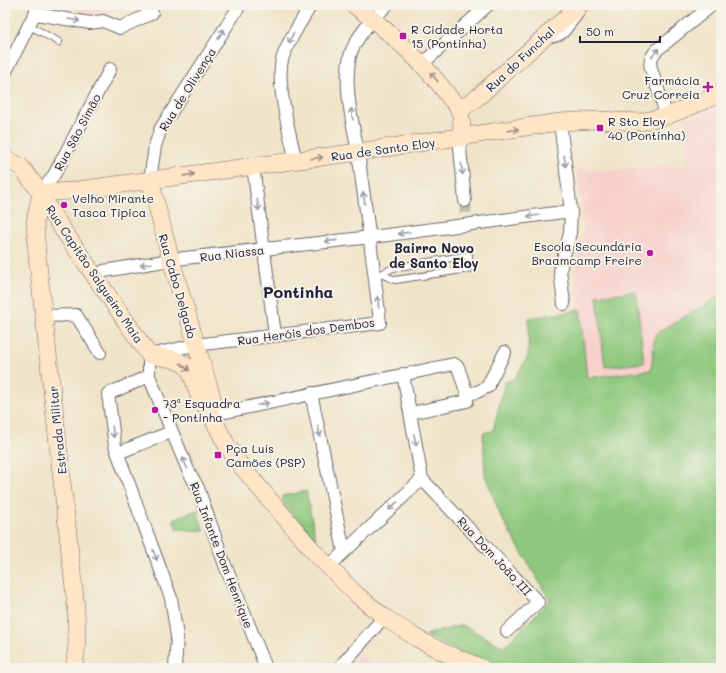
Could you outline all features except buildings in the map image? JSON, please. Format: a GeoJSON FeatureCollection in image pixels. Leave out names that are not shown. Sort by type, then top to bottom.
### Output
{"type":"FeatureCollection","features":[{"type":"Feature","properties":{"kind":"street"},"geometry":{"type":"LineString","coordinates":[[5,73],[8,60],[30,26],[38,9],[90,23],[103,20],[120,28],[152,13],[149,5]]}},
{"type":"Feature","properties":{"kind":"street","name":"Rua de Olivença"},"geometry":{"type":"LineString","coordinates":[[150,180],[155,146],[162,128],[240,5]]}},
{"type":"Feature","properties":{"kind":"street"},"geometry":{"type":"LineString","coordinates":[[296,161],[281,85],[282,60],[292,36],[311,5]]}},
{"type":"Feature","properties":{"kind":"street"},"geometry":{"type":"LineString","coordinates":[[354,5],[372,19],[422,64],[458,108],[462,125],[460,148],[465,201]]}},
{"type":"Feature","properties":{"kind":"street","name":"Rua Heróis dos Dembos"},"geometry":{"type":"LineString","coordinates":[[149,354],[195,345],[380,323],[378,274],[370,237],[348,88],[350,56],[360,36],[372,19],[387,5]]}},
{"type":"Feature","properties":{"kind":"street"},"geometry":{"type":"LineString","coordinates":[[422,64],[488,5]]}},
{"type":"Feature","properties":{"kind":"street"},"geometry":{"type":"LineString","coordinates":[[667,116],[651,69],[651,57],[658,49],[712,5]]}},
{"type":"Feature","properties":{"kind":"street","name":"Rua do Funchal"},"geometry":{"type":"LineString","coordinates":[[458,108],[464,107],[478,97],[532,49],[570,8]]}},
{"type":"Feature","properties":{"kind":"street","name":"Rua São Simão"},"geometry":{"type":"LineString","coordinates":[[41,193],[54,175],[110,69]]}},
{"type":"Feature","properties":{"kind":"street","name":"Rua de Santo Eloy"},"geometry":{"type":"LineString","coordinates":[[41,193],[71,191],[296,161],[461,138],[560,122],[598,120],[640,122],[667,116],[721,94]]}},
{"type":"Feature","properties":{"kind":"street"},"geometry":{"type":"LineString","coordinates":[[478,97],[472,114],[473,122],[479,128],[490,133]]}},
{"type":"Feature","properties":{"kind":"street"},"geometry":{"type":"LineString","coordinates":[[560,122],[571,211],[570,233],[560,270],[564,304]]}},
{"type":"Feature","properties":{"kind":"street","name":"Rua Capitão Salgueiro Maia"},"geometry":{"type":"LineString","coordinates":[[5,158],[21,168],[41,193],[50,211],[149,354]]}},
{"type":"Feature","properties":{"kind":"street"},"geometry":{"type":"LineString","coordinates":[[253,166],[275,335]]}},
{"type":"Feature","properties":{"kind":"street","name":"Rua Cabo Delgado"},"geometry":{"type":"LineString","coordinates":[[150,180],[195,345],[212,397],[210,411]]}},
{"type":"Feature","properties":{"kind":"street","name":"Estrada Militar"},"geometry":{"type":"LineString","coordinates":[[41,193],[35,221],[37,255],[45,316],[76,607],[77,644],[74,668]]}},
{"type":"Feature","properties":{"kind":"street","name":"Rua Niassa"},"geometry":{"type":"LineString","coordinates":[[96,276],[104,271],[171,260],[370,237],[467,220],[571,211]]}},
{"type":"Feature","properties":{"kind":"street"},"geometry":{"type":"LineString","coordinates":[[45,316],[76,315],[100,353]]}},
{"type":"Feature","properties":{"kind":"street"},"geometry":{"type":"LineString","coordinates":[[467,394],[477,392],[489,386],[489,383],[505,352]]}},
{"type":"Feature","properties":{"kind":"street"},"geometry":{"type":"LineString","coordinates":[[175,668],[177,636],[170,598],[115,446],[108,394],[149,376],[149,354],[173,359],[184,364],[190,370],[201,402],[210,411],[233,455],[328,567],[357,595],[384,617],[418,639],[447,654],[482,668]]}},
{"type":"Feature","properties":{"kind":"street"},"geometry":{"type":"LineString","coordinates":[[210,411],[311,393],[454,364],[458,367],[467,394],[467,401],[410,413]]}},
{"type":"Feature","properties":{"kind":"street"},"geometry":{"type":"LineString","coordinates":[[328,567],[422,479],[403,374]]}},
{"type":"Feature","properties":{"kind":"street","name":"Rua Infante Dom Henrique"},"geometry":{"type":"LineString","coordinates":[[149,376],[188,470],[198,488],[225,565],[266,668]]}},
{"type":"Feature","properties":{"kind":"street"},"geometry":{"type":"LineString","coordinates":[[311,393],[344,551]]}},
{"type":"Feature","properties":{"kind":"street"},"geometry":{"type":"LineString","coordinates":[[118,453],[172,432]]}},
{"type":"Feature","properties":{"kind":"street","name":"Rua Dom João III"},"geometry":{"type":"LineString","coordinates":[[422,479],[538,602],[507,631]]}},
{"type":"Feature","properties":{"kind":"street"},"geometry":{"type":"LineString","coordinates":[[339,668],[384,617]]}},
{"type":"Feature","properties":{"kind":"lane"},"geometry":{"type":"LineString","coordinates":[[532,49],[545,41],[565,34],[586,5]]}},
{"type":"Feature","properties":{"kind":"lane"},"geometry":{"type":"LineString","coordinates":[[30,26],[59,42]]}},
{"type":"Feature","properties":{"kind":"lane"},"geometry":{"type":"LineString","coordinates":[[469,255],[469,269],[395,280],[378,274],[393,268],[469,255]]}},
{"type":"Feature","properties":{"kind":"shaded area"},"geometry":{"type":"Polygon","coordinates":[[[70,5],[131,5],[104,17],[90,18],[70,5]]]}},
{"type":"Feature","properties":{"kind":"shaded area","name":"Escola Secundária Braamcamp Freire"},"geometry":{"type":"Polygon","coordinates":[[[721,102],[721,299],[717,298],[655,334],[652,370],[587,378],[575,276],[584,229],[577,169],[606,170],[687,166],[686,117],[721,102]]]}},
{"type":"Feature","properties":{"kind":"shaded area"},"geometry":{"type":"Polygon","coordinates":[[[360,653],[377,668],[348,668],[360,653]]]}},
{"type":"Feature","properties":{"kind":"green space"},"geometry":{"type":"Polygon","coordinates":[[[636,291],[644,363],[605,367],[597,296],[636,291]]]}},
{"type":"Feature","properties":{"kind":"green space"},"geometry":{"type":"Polygon","coordinates":[[[717,298],[721,299],[721,668],[501,668],[459,652],[425,635],[462,625],[504,647],[550,600],[501,517],[485,475],[483,433],[493,431],[505,382],[514,379],[528,357],[529,318],[580,310],[587,378],[651,370],[655,334],[717,298]]]}},
{"type":"Feature","properties":{"kind":"green space"},"geometry":{"type":"Polygon","coordinates":[[[306,491],[316,540],[284,505],[282,496],[306,491]]]}},
{"type":"Feature","properties":{"kind":"green space"},"geometry":{"type":"Polygon","coordinates":[[[197,510],[204,531],[177,529],[173,519],[197,510]]]}},
{"type":"Feature","properties":{"kind":"tunnel"},"geometry":{"type":"LineString","coordinates":[[465,201],[466,217]]}},
{"type":"Feature","properties":{"kind":"place","name":"R Cidade Horta 15 (Pontinha)"},"geometry":{"type":"Point","coordinates":[403,36]}},
{"type":"Feature","properties":{"kind":"place","name":"Farmácia Cruz Correia"},"geometry":{"type":"Point","coordinates":[708,87]}},
{"type":"Feature","properties":{"kind":"place","name":"R Sto Eloy 40 (Pontinha)"},"geometry":{"type":"Point","coordinates":[600,128]}},
{"type":"Feature","properties":{"kind":"place","name":"Velho Mirante Tasca Tipica"},"geometry":{"type":"Point","coordinates":[64,205]}},
{"type":"Feature","properties":{"kind":"place","name":"Escola Secundária Braamcamp Freire"},"geometry":{"type":"Point","coordinates":[650,253]}},
{"type":"Feature","properties":{"kind":"place","name":"73ª Esquadra - Pontinha"},"geometry":{"type":"Point","coordinates":[155,410]}},
{"type":"Feature","properties":{"kind":"place","name":"Pça Luís Camões (PSP)"},"geometry":{"type":"Point","coordinates":[218,455]}},
{"type":"Feature","properties":{"kind":"district","name":"Bairro Novo de Santo Eloy"},"geometry":{"type":"Point","coordinates":[434,254]}},
{"type":"Feature","properties":{"kind":"district","name":"Pontinha"},"geometry":{"type":"Point","coordinates":[298,291]}}]}
